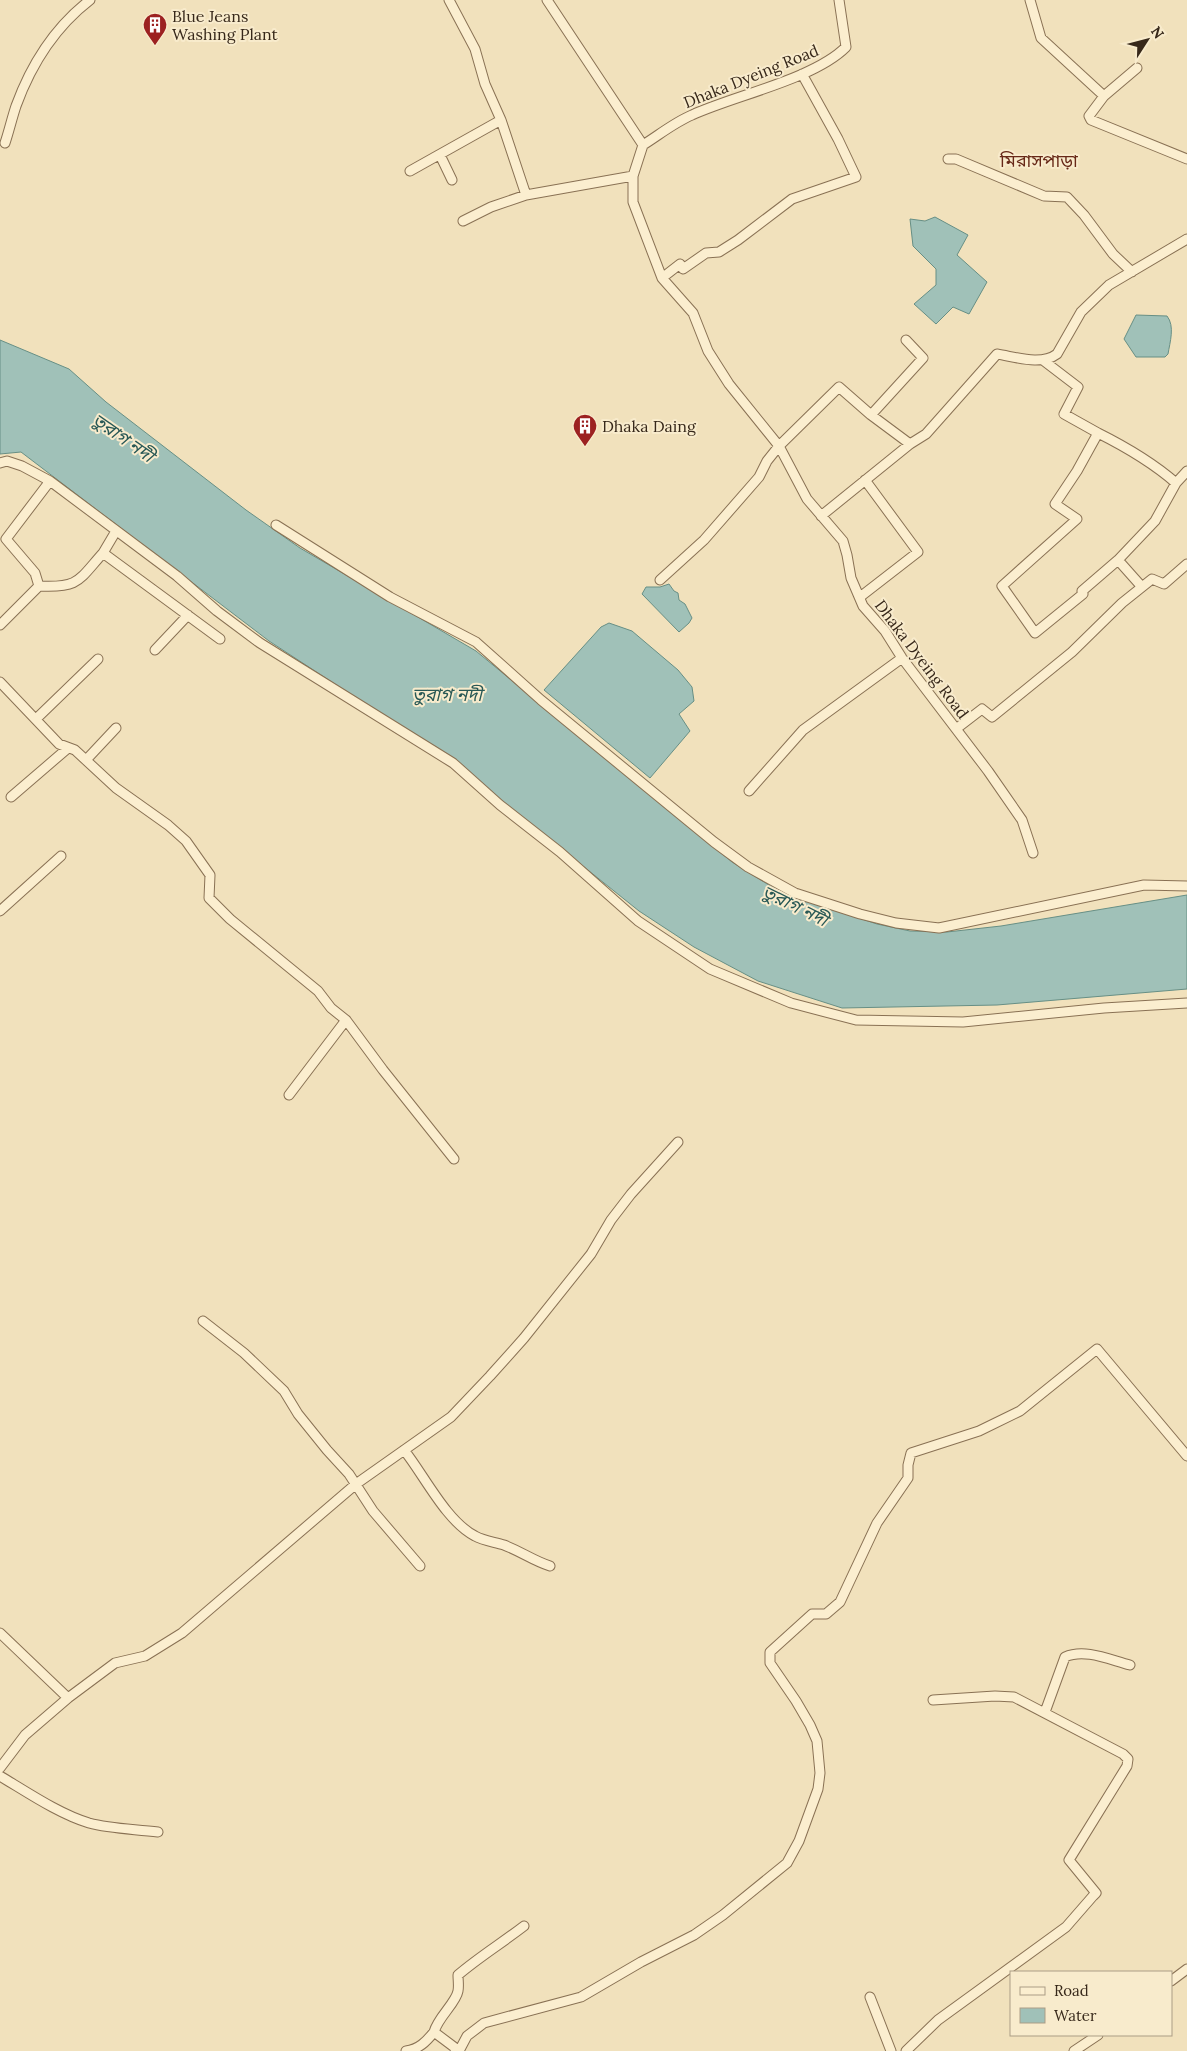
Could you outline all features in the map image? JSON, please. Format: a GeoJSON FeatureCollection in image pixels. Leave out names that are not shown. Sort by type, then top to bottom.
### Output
{"type":"FeatureCollection","features":[{"type":"Feature","properties":{"kind":"street"},"geometry":{"type":"LineString","coordinates":[[4,143],[16,106],[34,65],[57,30],[90,0]]}},
{"type":"Feature","properties":{"kind":"street"},"geometry":{"type":"LineString","coordinates":[[449,0],[475,49],[485,84],[501,120],[526,195]]}},
{"type":"Feature","properties":{"kind":"street"},"geometry":{"type":"LineString","coordinates":[[547,0],[643,145]]}},
{"type":"Feature","properties":{"kind":"street","name":"Dhaka Dyeing Road"},"geometry":{"type":"LineString","coordinates":[[839,0],[846,47],[837,56],[802,74],[691,115],[643,145],[633,176],[633,202],[662,278],[693,313],[708,352],[725,378],[779,446],[807,499],[843,541],[851,578],[864,606],[886,631],[902,658],[988,771],[1022,820],[1033,853]]}},
{"type":"Feature","properties":{"kind":"street"},"geometry":{"type":"LineString","coordinates":[[1030,0],[1041,38],[1104,96]]}},
{"type":"Feature","properties":{"kind":"street"},"geometry":{"type":"LineString","coordinates":[[1137,68],[1104,96],[1089,116],[1091,120],[1187,160]]}},
{"type":"Feature","properties":{"kind":"street"},"geometry":{"type":"LineString","coordinates":[[662,278],[680,264],[683,269],[706,254],[719,252],[792,199],[856,177],[802,74]]}},
{"type":"Feature","properties":{"kind":"street"},"geometry":{"type":"LineString","coordinates":[[410,170],[501,120]]}},
{"type":"Feature","properties":{"kind":"street"},"geometry":{"type":"LineString","coordinates":[[440,155],[452,180]]}},
{"type":"Feature","properties":{"kind":"street"},"geometry":{"type":"LineString","coordinates":[[948,159],[956,159],[1044,196],[1067,197],[1084,215],[1113,254],[1132,272]]}},
{"type":"Feature","properties":{"kind":"street"},"geometry":{"type":"LineString","coordinates":[[463,221],[491,207],[526,195],[633,176]]}},
{"type":"Feature","properties":{"kind":"street"},"geometry":{"type":"LineString","coordinates":[[1044,361],[1057,354],[1081,312],[1109,285],[1187,239]]}},
{"type":"Feature","properties":{"kind":"street"},"geometry":{"type":"LineString","coordinates":[[871,415],[923,358],[906,340]]}},
{"type":"Feature","properties":{"kind":"street"},"geometry":{"type":"LineString","coordinates":[[821,516],[910,444],[926,434],[997,354],[1044,361],[1078,387],[1064,414],[1131,449],[1163,471],[1176,483]]}},
{"type":"Feature","properties":{"kind":"street"},"geometry":{"type":"LineString","coordinates":[[660,580],[704,540],[759,477],[767,461],[779,446],[839,387],[871,415],[910,444]]}},
{"type":"Feature","properties":{"kind":"street"},"geometry":{"type":"LineString","coordinates":[[1098,433],[1077,472],[1055,504],[1077,518],[1002,586],[1035,633],[1082,594],[1082,591],[1118,560],[1155,521],[1176,483],[1187,471]]}},
{"type":"Feature","properties":{"kind":"street"},"geometry":{"type":"LineString","coordinates":[[0,463],[7,461],[15,463],[50,481],[177,576],[260,643],[453,763],[567,858],[638,921],[710,969],[791,1003],[856,1020],[963,1022],[1104,1008],[1187,1003]]}},
{"type":"Feature","properties":{"kind":"street"},"geometry":{"type":"LineString","coordinates":[[860,598],[918,552],[865,480]]}},
{"type":"Feature","properties":{"kind":"street"},"geometry":{"type":"LineString","coordinates":[[39,586],[35,573],[6,539],[50,481]]}},
{"type":"Feature","properties":{"kind":"street"},"geometry":{"type":"LineString","coordinates":[[276,525],[390,597],[476,642],[541,700],[714,842],[748,867],[795,894],[887,921],[939,928],[1144,885],[1187,886]]}},
{"type":"Feature","properties":{"kind":"street"},"geometry":{"type":"LineString","coordinates":[[0,626],[39,586],[60,587],[76,583],[103,553],[116,531]]}},
{"type":"Feature","properties":{"kind":"street"},"geometry":{"type":"LineString","coordinates":[[103,553],[220,639]]}},
{"type":"Feature","properties":{"kind":"street"},"geometry":{"type":"LineString","coordinates":[[1118,560],[1142,587]]}},
{"type":"Feature","properties":{"kind":"street"},"geometry":{"type":"LineString","coordinates":[[956,729],[982,709],[992,717],[1072,652],[1122,603],[1142,587],[1152,580],[1164,584],[1187,564]]}},
{"type":"Feature","properties":{"kind":"street"},"geometry":{"type":"LineString","coordinates":[[155,650],[188,615]]}},
{"type":"Feature","properties":{"kind":"street"},"geometry":{"type":"LineString","coordinates":[[749,791],[803,730],[902,658]]}},
{"type":"Feature","properties":{"kind":"street"},"geometry":{"type":"LineString","coordinates":[[36,719],[98,659]]}},
{"type":"Feature","properties":{"kind":"street"},"geometry":{"type":"LineString","coordinates":[[0,682],[59,744],[75,750],[116,788],[168,825],[186,841],[210,875],[209,898],[230,919],[318,991],[332,1008],[346,1020],[454,1159]]}},
{"type":"Feature","properties":{"kind":"street"},"geometry":{"type":"LineString","coordinates":[[86,760],[116,728]]}},
{"type":"Feature","properties":{"kind":"street"},"geometry":{"type":"LineString","coordinates":[[10,797],[68,748]]}},
{"type":"Feature","properties":{"kind":"street"},"geometry":{"type":"LineString","coordinates":[[0,911],[61,856]]}},
{"type":"Feature","properties":{"kind":"street"},"geometry":{"type":"LineString","coordinates":[[289,1095],[346,1020]]}},
{"type":"Feature","properties":{"kind":"street"},"geometry":{"type":"LineString","coordinates":[[158,1832],[88,1823],[56,1808],[0,1769],[25,1735],[68,1698],[116,1663],[145,1656],[182,1633],[356,1484],[450,1417],[490,1376],[541,1317],[591,1254],[611,1220],[631,1194],[678,1142]]}},
{"type":"Feature","properties":{"kind":"street"},"geometry":{"type":"LineString","coordinates":[[203,1321],[244,1353],[284,1391],[298,1414],[349,1474],[373,1511],[420,1566]]}},
{"type":"Feature","properties":{"kind":"street"},"geometry":{"type":"LineString","coordinates":[[434,2032],[458,2051],[467,2036],[484,2023],[581,1997],[641,1962],[694,1935],[724,1915],[787,1863],[799,1841],[818,1789],[820,1772],[816,1741],[810,1725],[770,1663],[770,1652],[812,1614],[826,1614],[840,1602],[877,1523],[908,1478],[908,1465],[911,1453],[979,1431],[1020,1411],[1096,1349],[1187,1456]]}},
{"type":"Feature","properties":{"kind":"street"},"geometry":{"type":"LineString","coordinates":[[404,1450],[419,1468],[442,1505],[456,1521],[474,1536],[505,1546],[550,1566]]}},
{"type":"Feature","properties":{"kind":"street"},"geometry":{"type":"LineString","coordinates":[[0,1633],[68,1698]]}},
{"type":"Feature","properties":{"kind":"street"},"geometry":{"type":"LineString","coordinates":[[1044,1712],[1065,1658],[1071,1655],[1087,1653],[1130,1665]]}},
{"type":"Feature","properties":{"kind":"street"},"geometry":{"type":"LineString","coordinates":[[906,2051],[938,2020],[1066,1927],[1096,1893],[1069,1860],[1127,1766],[1128,1759],[1123,1754],[1014,1697],[995,1696],[933,1700]]}},
{"type":"Feature","properties":{"kind":"street"},"geometry":{"type":"LineString","coordinates":[[406,2051],[416,2049],[427,2041],[434,2032],[443,2012],[453,2002],[458,1992],[458,1975],[524,1926]]}},
{"type":"Feature","properties":{"kind":"street"},"geometry":{"type":"LineString","coordinates":[[1172,1980],[1187,1968]]}},
{"type":"Feature","properties":{"kind":"street"},"geometry":{"type":"LineString","coordinates":[[870,1997],[891,2051]]}},
{"type":"Feature","properties":{"kind":"street"},"geometry":{"type":"LineString","coordinates":[[1074,2051],[1096,2036]]}},
{"type":"Feature","properties":{"kind":"water"},"geometry":{"type":"Polygon","coordinates":[[[935,217],[968,235],[957,255],[987,282],[969,314],[953,307],[936,324],[914,304],[936,285],[936,269],[913,246],[910,219],[925,221],[935,217]]]}},
{"type":"Feature","properties":{"kind":"water"},"geometry":{"type":"Polygon","coordinates":[[[1136,315],[1167,316],[1171,324],[1171,334],[1168,354],[1165,357],[1136,357],[1124,339],[1136,315]]]}},
{"type":"Feature","properties":{"kind":"water","name":"তুরাগ নদী"},"geometry":{"type":"Polygon","coordinates":[[[0,340],[69,369],[106,402],[246,510],[300,548],[476,651],[732,862],[780,892],[877,924],[910,931],[947,932],[1001,926],[1187,895],[1187,989],[997,1005],[842,1008],[758,981],[694,947],[639,911],[448,758],[269,641],[21,452],[0,454],[0,340]]]}},
{"type":"Feature","properties":{"kind":"water"},"geometry":{"type":"Polygon","coordinates":[[[669,584],[678,593],[679,600],[685,604],[692,618],[679,632],[642,594],[646,587],[660,587],[669,584]]]}},
{"type":"Feature","properties":{"kind":"water"},"geometry":{"type":"Polygon","coordinates":[[[609,623],[632,631],[678,670],[692,687],[694,701],[679,714],[690,731],[650,778],[544,690],[601,627],[609,623]]]}},
{"type":"Feature","properties":{"kind":"place","name":"Blue Jeans Washing Plant"},"geometry":{"type":"Point","coordinates":[155,46]}},
{"type":"Feature","properties":{"kind":"place","name":"Dhaka Daing"},"geometry":{"type":"Point","coordinates":[585,447]}},
{"type":"Feature","properties":{"kind":"district","name":"মিরাসপাড়া"},"geometry":{"type":"Point","coordinates":[1039,161]}}]}
